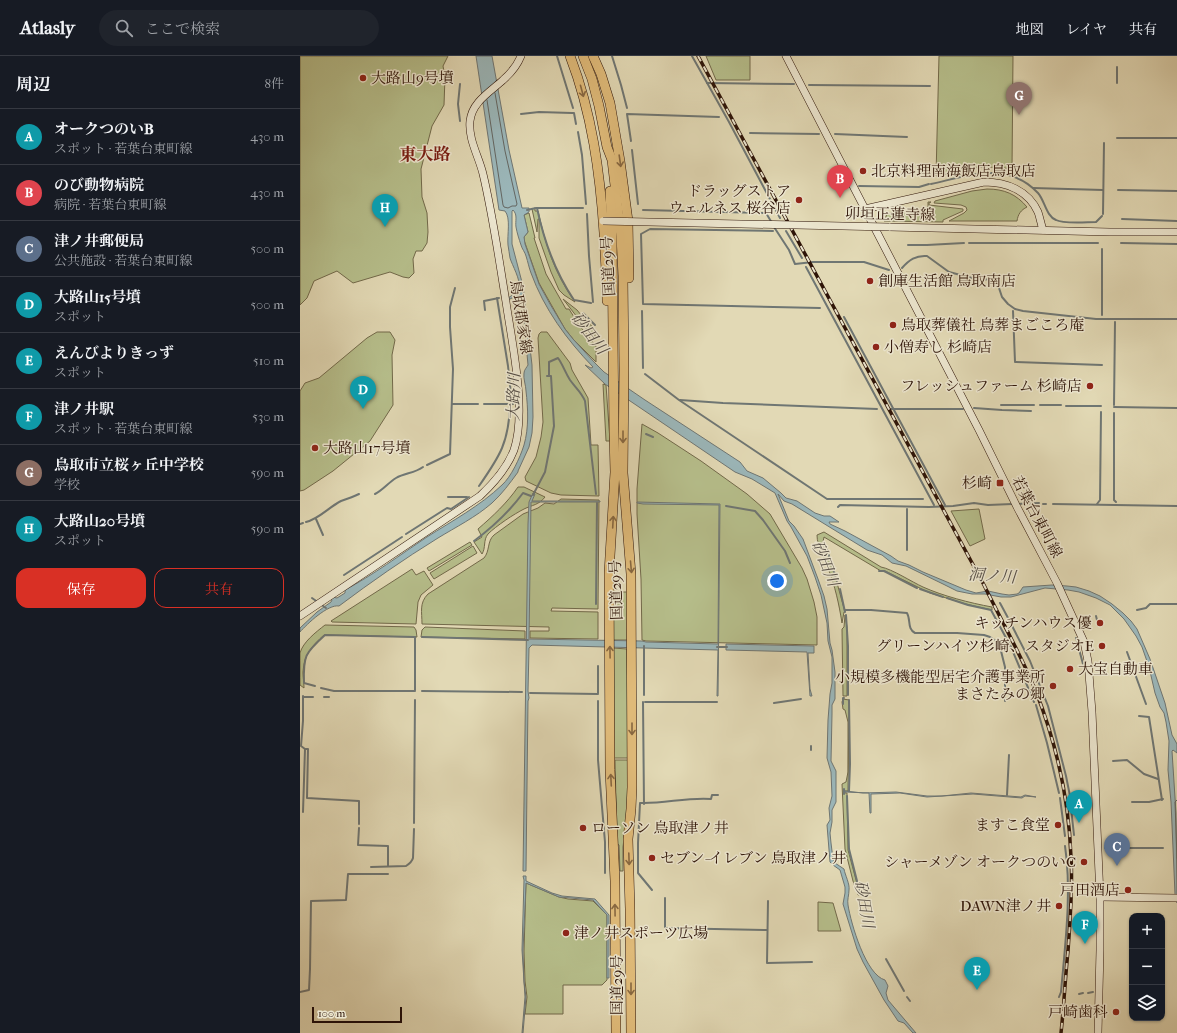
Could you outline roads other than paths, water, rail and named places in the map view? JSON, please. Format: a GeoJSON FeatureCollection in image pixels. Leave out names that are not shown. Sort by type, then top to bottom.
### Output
{"type":"FeatureCollection","features":[{"type":"Feature","properties":{"kind":"highway"},"geometry":{"type":"LineString","coordinates":[[570,56],[582,92],[591,127],[598,172],[603,221],[610,355]]}},
{"type":"Feature","properties":{"kind":"highway","name":"国道29号"},"geometry":{"type":"LineString","coordinates":[[584,56],[599,106],[607,147],[612,236],[610,355],[615,472],[609,573],[610,770],[615,881],[616,1033]]}},
{"type":"Feature","properties":{"kind":"highway"},"geometry":{"type":"LineString","coordinates":[[593,56],[601,74],[610,103],[620,161],[628,222],[630,297],[627,371]]}},
{"type":"Feature","properties":{"kind":"highway","name":"国道29号"},"geometry":{"type":"LineString","coordinates":[[607,147],[612,160],[621,236],[627,371],[624,415],[623,473],[631,574],[632,803],[628,839],[631,1033]]}},
{"type":"Feature","properties":{"kind":"main road","name":"鳥取郡家線"},"geometry":{"type":"LineString","coordinates":[[300,616],[480,496],[504,469],[513,450],[517,436],[519,415],[513,347],[491,212],[483,174],[470,128],[471,116],[474,109],[481,100],[515,68],[521,56]]}},
{"type":"Feature","properties":{"kind":"main road","name":"若葉台東町線"},"geometry":{"type":"LineString","coordinates":[[786,56],[979,430],[1017,507],[1058,583],[1084,642],[1088,661],[1092,715],[1100,897],[1098,1033]]}},
{"type":"Feature","properties":{"kind":"main road"},"geometry":{"type":"LineString","coordinates":[[865,209],[984,182],[995,182],[1006,184],[1015,188],[1031,201],[1037,211],[1043,230]]}},
{"type":"Feature","properties":{"kind":"main road","name":"卯垣正蓮寺線"},"geometry":{"type":"LineString","coordinates":[[603,221],[1110,232],[1177,232]]}},
{"type":"Feature","properties":{"kind":"main road"},"geometry":{"type":"LineString","coordinates":[[1100,897],[1175,898]]}},
{"type":"Feature","properties":{"kind":"water"},"geometry":{"type":"Polygon","coordinates":[[[476,56],[492,56],[509,150],[522,208],[529,208],[529,212],[524,215],[528,232],[524,237],[525,244],[539,284],[565,329],[604,372],[740,462],[747,471],[763,478],[786,498],[797,501],[815,513],[830,516],[839,522],[829,522],[830,524],[898,561],[976,593],[988,591],[1009,595],[1019,593],[1023,587],[1052,585],[1076,587],[1100,596],[1112,604],[1131,621],[1137,629],[1150,659],[1165,703],[1172,735],[1177,744],[1177,753],[1173,750],[1172,751],[1176,813],[1177,903],[1175,894],[1168,770],[1169,741],[1166,722],[1164,713],[1155,693],[1149,667],[1142,647],[1124,619],[1110,605],[1096,598],[1068,590],[1045,588],[1011,597],[972,594],[957,591],[906,566],[892,563],[882,555],[867,550],[792,504],[784,501],[778,494],[789,521],[803,539],[824,596],[827,609],[830,643],[835,672],[835,699],[832,705],[831,761],[836,771],[836,802],[832,810],[830,833],[833,859],[835,863],[844,869],[848,882],[848,903],[860,948],[872,969],[878,976],[885,980],[888,986],[886,993],[888,1000],[916,1033],[913,1033],[904,1023],[898,1021],[884,1000],[857,949],[843,904],[845,887],[840,870],[830,862],[827,825],[830,820],[829,808],[832,796],[831,772],[827,758],[828,720],[832,683],[832,657],[821,595],[807,556],[787,521],[775,493],[752,479],[735,472],[605,384],[585,365],[591,368],[593,367],[565,335],[549,311],[536,286],[526,255],[521,246],[516,227],[516,216],[513,210],[512,244],[523,286],[532,365],[533,417],[529,447],[518,472],[499,496],[486,508],[400,562],[339,606],[334,606],[324,611],[300,632],[300,628],[317,612],[331,602],[332,600],[330,598],[337,598],[345,593],[345,590],[485,500],[505,482],[518,461],[524,445],[528,418],[524,371],[528,365],[522,298],[521,296],[516,296],[508,300],[508,298],[519,288],[518,277],[511,261],[508,245],[507,214],[505,211],[499,210],[476,56]]]}},
{"type":"Feature","properties":{"kind":"water"},"geometry":{"type":"Polygon","coordinates":[[[533,493],[535,494],[532,501],[600,502],[531,502],[529,639],[718,644],[719,505],[643,504],[637,502],[720,504],[718,696],[718,650],[532,645],[529,648],[526,871],[523,871],[528,524],[529,502],[533,493]]]}},
{"type":"Feature","properties":{"kind":"water"},"geometry":{"type":"Polygon","coordinates":[[[726,644],[814,646],[814,653],[808,653],[810,689],[812,696],[810,696],[807,652],[726,650],[726,644]]]}},
{"type":"Feature","properties":{"kind":"water"},"geometry":{"type":"Polygon","coordinates":[[[896,792],[927,796],[942,796],[971,793],[1021,797],[1025,795],[1036,797],[1025,796],[1022,798],[973,794],[927,797],[900,793],[871,794],[870,813],[869,793],[866,793],[896,792]]]}},
{"type":"Feature","properties":{"kind":"water"},"geometry":{"type":"Polygon","coordinates":[[[523,876],[526,876],[526,881],[552,893],[562,896],[595,899],[609,915],[609,978],[607,978],[607,915],[593,900],[559,897],[526,883],[523,951],[524,981],[522,950],[523,876]]]}},
{"type":"Feature","properties":{"kind":"water"},"geometry":{"type":"Polygon","coordinates":[[[524,983],[526,997],[522,1033],[525,997],[524,983]]]}},
{"type":"Feature","properties":{"kind":"waterway"},"geometry":{"type":"LineString","coordinates":[[557,56],[573,108]]}},
{"type":"Feature","properties":{"kind":"waterway"},"geometry":{"type":"LineString","coordinates":[[612,56],[627,108]]}},
{"type":"Feature","properties":{"kind":"waterway"},"geometry":{"type":"LineString","coordinates":[[692,56],[780,218]]}},
{"type":"Feature","properties":{"kind":"waterway"},"geometry":{"type":"LineString","coordinates":[[1117,67],[1117,83]]}},
{"type":"Feature","properties":{"kind":"waterway"},"geometry":{"type":"LineString","coordinates":[[707,83],[794,84]]}},
{"type":"Feature","properties":{"kind":"waterway"},"geometry":{"type":"LineString","coordinates":[[460,84],[458,104],[460,121]]}},
{"type":"Feature","properties":{"kind":"waterway"},"geometry":{"type":"LineString","coordinates":[[809,85],[930,86]]}},
{"type":"Feature","properties":{"kind":"waterway"},"geometry":{"type":"LineString","coordinates":[[521,114],[539,112],[574,113],[576,124]]}},
{"type":"Feature","properties":{"kind":"waterway"},"geometry":{"type":"LineString","coordinates":[[631,141],[627,114],[719,117]]}},
{"type":"Feature","properties":{"kind":"waterway"},"geometry":{"type":"LineString","coordinates":[[578,132],[582,155],[586,204]]}},
{"type":"Feature","properties":{"kind":"waterway"},"geometry":{"type":"LineString","coordinates":[[750,133],[819,134]]}},
{"type":"Feature","properties":{"kind":"waterway"},"geometry":{"type":"LineString","coordinates":[[835,134],[907,137]]}},
{"type":"Feature","properties":{"kind":"waterway"},"geometry":{"type":"LineString","coordinates":[[1117,138],[1177,138]]}},
{"type":"Feature","properties":{"kind":"waterway"},"geometry":{"type":"LineString","coordinates":[[1103,214],[1104,143]]}},
{"type":"Feature","properties":{"kind":"waterway"},"geometry":{"type":"LineString","coordinates":[[632,150],[638,204]]}},
{"type":"Feature","properties":{"kind":"waterway"},"geometry":{"type":"LineString","coordinates":[[931,184],[959,177],[987,173],[1000,174],[1013,177],[1026,183],[1038,193],[1048,212],[1056,220],[1069,222],[1096,222],[1102,216]]}},
{"type":"Feature","properties":{"kind":"waterway"},"geometry":{"type":"LineString","coordinates":[[859,186],[919,187],[929,184]]}},
{"type":"Feature","properties":{"kind":"waterway"},"geometry":{"type":"LineString","coordinates":[[1033,188],[1103,190]]}},
{"type":"Feature","properties":{"kind":"waterway"},"geometry":{"type":"LineString","coordinates":[[1118,190],[1177,191]]}},
{"type":"Feature","properties":{"kind":"waterway"},"geometry":{"type":"LineString","coordinates":[[527,210],[536,208],[583,208]]}},
{"type":"Feature","properties":{"kind":"waterway","name":"砂田川"},"geometry":{"type":"LineString","coordinates":[[537,208],[551,256],[567,289],[574,300],[591,303]]}},
{"type":"Feature","properties":{"kind":"waterway"},"geometry":{"type":"LineString","coordinates":[[643,210],[766,213],[772,223]]}},
{"type":"Feature","properties":{"kind":"waterway"},"geometry":{"type":"LineString","coordinates":[[587,214],[593,302]]}},
{"type":"Feature","properties":{"kind":"waterway"},"geometry":{"type":"LineString","coordinates":[[1122,219],[1177,221]]}},
{"type":"Feature","properties":{"kind":"waterway"},"geometry":{"type":"LineString","coordinates":[[774,227],[789,250],[795,264],[813,262],[864,262],[889,270]]}},
{"type":"Feature","properties":{"kind":"waterway"},"geometry":{"type":"LineString","coordinates":[[773,231],[650,229],[641,234],[643,304],[820,308]]}},
{"type":"Feature","properties":{"kind":"waterway"},"geometry":{"type":"LineString","coordinates":[[786,231],[802,258]]}},
{"type":"Feature","properties":{"kind":"waterway"},"geometry":{"type":"LineString","coordinates":[[908,245],[964,243]]}},
{"type":"Feature","properties":{"kind":"waterway"},"geometry":{"type":"LineString","coordinates":[[969,243],[1098,243]]}},
{"type":"Feature","properties":{"kind":"waterway"},"geometry":{"type":"LineString","coordinates":[[1121,243],[1177,244]]}},
{"type":"Feature","properties":{"kind":"waterway"},"geometry":{"type":"LineString","coordinates":[[1102,249],[1102,315]]}},
{"type":"Feature","properties":{"kind":"waterway"},"geometry":{"type":"LineString","coordinates":[[902,268],[907,263],[919,256],[927,256],[949,272],[980,280],[992,279],[998,285],[1002,297],[1008,304],[1015,309],[1023,311],[1096,319],[1177,319]]}},
{"type":"Feature","properties":{"kind":"waterway"},"geometry":{"type":"LineString","coordinates":[[806,267],[934,505]]}},
{"type":"Feature","properties":{"kind":"waterway"},"geometry":{"type":"LineString","coordinates":[[427,465],[450,454],[453,369],[450,307],[455,288]]}},
{"type":"Feature","properties":{"kind":"waterway","name":"大路川"},"geometry":{"type":"LineString","coordinates":[[497,298],[508,366],[512,404]]}},
{"type":"Feature","properties":{"kind":"waterway"},"geometry":{"type":"LineString","coordinates":[[485,310],[484,301],[499,298]]}},
{"type":"Feature","properties":{"kind":"waterway"},"geometry":{"type":"LineString","coordinates":[[642,311],[643,368]]}},
{"type":"Feature","properties":{"kind":"waterway"},"geometry":{"type":"LineString","coordinates":[[1013,311],[1015,362],[1102,365]]}},
{"type":"Feature","properties":{"kind":"waterway","name":"砂田川"},"geometry":{"type":"LineString","coordinates":[[583,313],[595,325]]}},
{"type":"Feature","properties":{"kind":"waterway"},"geometry":{"type":"LineString","coordinates":[[844,317],[945,505]]}},
{"type":"Feature","properties":{"kind":"waterway"},"geometry":{"type":"LineString","coordinates":[[1114,405],[1115,322]]}},
{"type":"Feature","properties":{"kind":"waterway"},"geometry":{"type":"LineString","coordinates":[[549,376],[549,362],[558,358],[570,380],[584,398],[596,494]]}},
{"type":"Feature","properties":{"kind":"waterway"},"geometry":{"type":"LineString","coordinates":[[645,374],[679,400],[827,499],[923,499]]}},
{"type":"Feature","properties":{"kind":"waterway"},"geometry":{"type":"LineString","coordinates":[[533,495],[545,472],[554,426],[551,376],[547,376]]}},
{"type":"Feature","properties":{"kind":"waterway"},"geometry":{"type":"LineString","coordinates":[[680,400],[877,409]]}},
{"type":"Feature","properties":{"kind":"waterway"},"geometry":{"type":"LineString","coordinates":[[452,404],[478,404]]}},
{"type":"Feature","properties":{"kind":"waterway","name":"大路川"},"geometry":{"type":"LineString","coordinates":[[484,404],[513,404]]}},
{"type":"Feature","properties":{"kind":"waterway","name":"大路川"},"geometry":{"type":"LineString","coordinates":[[479,486],[493,466],[502,448],[508,429],[510,404]]}},
{"type":"Feature","properties":{"kind":"waterway"},"geometry":{"type":"LineString","coordinates":[[1001,405],[1034,405]]}},
{"type":"Feature","properties":{"kind":"waterway"},"geometry":{"type":"LineString","coordinates":[[1040,405],[1061,405]]}},
{"type":"Feature","properties":{"kind":"waterway"},"geometry":{"type":"LineString","coordinates":[[1066,406],[1101,406]]}},
{"type":"Feature","properties":{"kind":"waterway"},"geometry":{"type":"LineString","coordinates":[[1114,407],[1177,408]]}},
{"type":"Feature","properties":{"kind":"waterway"},"geometry":{"type":"LineString","coordinates":[[974,408],[1031,411]]}},
{"type":"Feature","properties":{"kind":"waterway"},"geometry":{"type":"LineString","coordinates":[[890,409],[963,409]]}},
{"type":"Feature","properties":{"kind":"waterway"},"geometry":{"type":"LineString","coordinates":[[1097,504],[1100,500],[1101,412]]}},
{"type":"Feature","properties":{"kind":"waterway"},"geometry":{"type":"LineString","coordinates":[[1114,413],[1114,500],[1116,502]]}},
{"type":"Feature","properties":{"kind":"waterway"},"geometry":{"type":"LineString","coordinates":[[646,434],[653,437]]}},
{"type":"Feature","properties":{"kind":"waterway"},"geometry":{"type":"LineString","coordinates":[[375,494],[381,491],[396,478],[417,471],[423,467]]}},
{"type":"Feature","properties":{"kind":"waterway"},"geometry":{"type":"LineString","coordinates":[[474,541],[500,519],[523,493],[531,496]]}},
{"type":"Feature","properties":{"kind":"waterway"},"geometry":{"type":"LineString","coordinates":[[306,522],[315,518],[341,501],[359,494]]}},
{"type":"Feature","properties":{"kind":"waterway"},"geometry":{"type":"LineString","coordinates":[[448,497],[467,497]]}},
{"type":"Feature","properties":{"kind":"waterway"},"geometry":{"type":"LineString","coordinates":[[406,534],[447,508],[451,509],[469,497]]}},
{"type":"Feature","properties":{"kind":"waterway"},"geometry":{"type":"LineString","coordinates":[[596,604],[597,503]]}},
{"type":"Feature","properties":{"kind":"waterway"},"geometry":{"type":"LineString","coordinates":[[838,507],[840,505],[929,507],[974,503],[988,505],[1039,503]]}},
{"type":"Feature","properties":{"kind":"waterway"},"geometry":{"type":"LineString","coordinates":[[1053,504],[1177,506]]}},
{"type":"Feature","properties":{"kind":"waterway"},"geometry":{"type":"LineString","coordinates":[[726,506],[755,511],[785,551],[790,563]]}},
{"type":"Feature","properties":{"kind":"waterway"},"geometry":{"type":"LineString","coordinates":[[907,509],[907,550]]}},
{"type":"Feature","properties":{"kind":"waterway"},"geometry":{"type":"LineString","coordinates":[[316,519],[323,535]]}},
{"type":"Feature","properties":{"kind":"waterway"},"geometry":{"type":"LineString","coordinates":[[344,575],[402,537]]}},
{"type":"Feature","properties":{"kind":"waterway","name":"砂田川"},"geometry":{"type":"LineString","coordinates":[[824,546],[827,550],[837,581]]}},
{"type":"Feature","properties":{"kind":"waterway"},"geometry":{"type":"LineString","coordinates":[[879,571],[884,571],[917,588]]}},
{"type":"Feature","properties":{"kind":"waterway","name":"砂田川"},"geometry":{"type":"LineString","coordinates":[[840,589],[845,612]]}},
{"type":"Feature","properties":{"kind":"waterway"},"geometry":{"type":"LineString","coordinates":[[920,589],[943,597]]}},
{"type":"Feature","properties":{"kind":"waterway"},"geometry":{"type":"LineString","coordinates":[[312,598],[326,608]]}},
{"type":"Feature","properties":{"kind":"waterway"},"geometry":{"type":"LineString","coordinates":[[947,598],[968,605],[991,610],[1011,647],[1034,702]]}},
{"type":"Feature","properties":{"kind":"waterway"},"geometry":{"type":"LineString","coordinates":[[1000,603],[1030,661],[1048,706],[1070,796]]}},
{"type":"Feature","properties":{"kind":"waterway"},"geometry":{"type":"LineString","coordinates":[[1137,610],[1146,608],[1150,604],[1177,604]]}},
{"type":"Feature","properties":{"kind":"waterway"},"geometry":{"type":"LineString","coordinates":[[845,610],[871,610],[907,613],[910,627],[915,633],[957,633],[984,635],[990,637],[999,643],[1005,667],[1005,701]]}},
{"type":"Feature","properties":{"kind":"waterway"},"geometry":{"type":"LineString","coordinates":[[846,615],[848,646],[848,695]]}},
{"type":"Feature","properties":{"kind":"waterway"},"geometry":{"type":"LineString","coordinates":[[1096,616],[1097,620]]}},
{"type":"Feature","properties":{"kind":"waterway"},"geometry":{"type":"LineString","coordinates":[[315,686],[304,683],[305,661],[309,651],[325,635],[415,637]]}},
{"type":"Feature","properties":{"kind":"waterway"},"geometry":{"type":"LineString","coordinates":[[415,637],[415,690]]}},
{"type":"Feature","properties":{"kind":"waterway"},"geometry":{"type":"LineString","coordinates":[[422,637],[528,640]]}},
{"type":"Feature","properties":{"kind":"waterway"},"geometry":{"type":"LineString","coordinates":[[1076,638],[1083,664]]}},
{"type":"Feature","properties":{"kind":"waterway"},"geometry":{"type":"LineString","coordinates":[[644,646],[644,695]]}},
{"type":"Feature","properties":{"kind":"waterway"},"geometry":{"type":"LineString","coordinates":[[717,647],[727,647]]}},
{"type":"Feature","properties":{"kind":"waterway"},"geometry":{"type":"LineString","coordinates":[[1127,652],[1146,704]]}},
{"type":"Feature","properties":{"kind":"waterway"},"geometry":{"type":"LineString","coordinates":[[598,666],[598,693]]}},
{"type":"Feature","properties":{"kind":"waterway"},"geometry":{"type":"LineString","coordinates":[[321,688],[334,691],[415,691]]}},
{"type":"Feature","properties":{"kind":"waterway"},"geometry":{"type":"LineString","coordinates":[[422,691],[522,692]]}},
{"type":"Feature","properties":{"kind":"waterway"},"geometry":{"type":"LineString","coordinates":[[530,693],[598,694]]}},
{"type":"Feature","properties":{"kind":"waterway"},"geometry":{"type":"LineString","coordinates":[[303,696],[301,746],[308,749],[307,798],[359,801],[359,824]]}},
{"type":"Feature","properties":{"kind":"waterway"},"geometry":{"type":"LineString","coordinates":[[303,697],[313,697]]}},
{"type":"Feature","properties":{"kind":"waterway"},"geometry":{"type":"LineString","coordinates":[[324,697],[329,697]]}},
{"type":"Feature","properties":{"kind":"waterway"},"geometry":{"type":"LineString","coordinates":[[843,704],[844,698]]}},
{"type":"Feature","properties":{"kind":"waterway"},"geometry":{"type":"LineString","coordinates":[[774,703],[801,699]]}},
{"type":"Feature","properties":{"kind":"waterway"},"geometry":{"type":"LineString","coordinates":[[414,823],[415,700]]}},
{"type":"Feature","properties":{"kind":"waterway"},"geometry":{"type":"LineString","coordinates":[[849,700],[849,791]]}},
{"type":"Feature","properties":{"kind":"waterway"},"geometry":{"type":"LineString","coordinates":[[598,701],[598,760],[605,842],[605,873]]}},
{"type":"Feature","properties":{"kind":"waterway"},"geometry":{"type":"LineString","coordinates":[[643,702],[644,804]]}},
{"type":"Feature","properties":{"kind":"waterway"},"geometry":{"type":"LineString","coordinates":[[645,702],[717,702]]}},
{"type":"Feature","properties":{"kind":"waterway"},"geometry":{"type":"LineString","coordinates":[[1036,705],[1059,793]]}},
{"type":"Feature","properties":{"kind":"waterway"},"geometry":{"type":"LineString","coordinates":[[1139,716],[1149,717],[1162,800]]}},
{"type":"Feature","properties":{"kind":"waterway"},"geometry":{"type":"LineString","coordinates":[[303,812],[305,749]]}},
{"type":"Feature","properties":{"kind":"waterway"},"geometry":{"type":"LineString","coordinates":[[1007,795],[1009,755]]}},
{"type":"Feature","properties":{"kind":"waterway"},"geometry":{"type":"LineString","coordinates":[[1113,761],[1127,760],[1144,774],[1158,779]]}},
{"type":"Feature","properties":{"kind":"waterway"},"geometry":{"type":"LineString","coordinates":[[844,789],[844,794]]}},
{"type":"Feature","properties":{"kind":"waterway"},"geometry":{"type":"LineString","coordinates":[[652,890],[638,873],[640,803],[711,799],[712,795],[718,795]]}},
{"type":"Feature","properties":{"kind":"waterway","name":"砂田川"},"geometry":{"type":"LineString","coordinates":[[847,796],[849,849],[860,893]]}},
{"type":"Feature","properties":{"kind":"waterway"},"geometry":{"type":"LineString","coordinates":[[1060,798],[1065,836]]}},
{"type":"Feature","properties":{"kind":"waterway"},"geometry":{"type":"LineString","coordinates":[[1070,799],[1074,835]]}},
{"type":"Feature","properties":{"kind":"waterway"},"geometry":{"type":"LineString","coordinates":[[1132,802],[1149,802],[1163,799]]}},
{"type":"Feature","properties":{"kind":"waterway"},"geometry":{"type":"LineString","coordinates":[[359,828],[358,845],[388,846],[388,866]]}},
{"type":"Feature","properties":{"kind":"waterway"},"geometry":{"type":"LineString","coordinates":[[371,867],[406,866],[409,864],[413,858],[414,829]]}},
{"type":"Feature","properties":{"kind":"waterway"},"geometry":{"type":"LineString","coordinates":[[1059,997],[1061,992],[1068,900],[1065,846]]}},
{"type":"Feature","properties":{"kind":"waterway"},"geometry":{"type":"LineString","coordinates":[[1105,848],[1163,848]]}},
{"type":"Feature","properties":{"kind":"waterway"},"geometry":{"type":"LineString","coordinates":[[310,969],[311,901],[346,900],[348,874],[388,874]]}},
{"type":"Feature","properties":{"kind":"waterway"},"geometry":{"type":"LineString","coordinates":[[665,898],[665,928],[767,930]]}},
{"type":"Feature","properties":{"kind":"waterway"},"geometry":{"type":"LineString","coordinates":[[768,901],[767,963],[812,962]]}},
{"type":"Feature","properties":{"kind":"waterway"},"geometry":{"type":"LineString","coordinates":[[886,959],[904,991]]}},
{"type":"Feature","properties":{"kind":"waterway"},"geometry":{"type":"LineString","coordinates":[[300,992],[309,990],[310,969]]}},
{"type":"Feature","properties":{"kind":"waterway"},"geometry":{"type":"LineString","coordinates":[[1088,993],[1093,992]]}},
{"type":"Feature","properties":{"kind":"waterway"},"geometry":{"type":"LineString","coordinates":[[1079,994],[1083,993]]}},
{"type":"Feature","properties":{"kind":"waterway"},"geometry":{"type":"LineString","coordinates":[[907,997],[910,1001]]}},
{"type":"Feature","properties":{"kind":"railway"},"geometry":{"type":"LineString","coordinates":[[698,56],[984,585],[1035,689],[1055,750],[1064,793],[1070,836],[1072,881],[1061,1033]]}},
{"type":"Feature","properties":{"kind":"place","name":"大路山9号墳"},"geometry":{"type":"Point","coordinates":[363,78]}},
{"type":"Feature","properties":{"kind":"place","name":"鳥取市立桜ヶ丘中学校"},"geometry":{"type":"Point","coordinates":[1019,115]}},
{"type":"Feature","properties":{"kind":"place","name":"北京料理南海飯店鳥取店"},"geometry":{"type":"Point","coordinates":[863,171]}},
{"type":"Feature","properties":{"kind":"place","name":"のび動物病院"},"geometry":{"type":"Point","coordinates":[840,198]}},
{"type":"Feature","properties":{"kind":"place","name":"ドラッグストア ウェルネス 桜谷店"},"geometry":{"type":"Point","coordinates":[799,200]}},
{"type":"Feature","properties":{"kind":"place","name":"大路山20号墳"},"geometry":{"type":"Point","coordinates":[385,227]}},
{"type":"Feature","properties":{"kind":"place","name":"創庫生活館 鳥取南店"},"geometry":{"type":"Point","coordinates":[870,281]}},
{"type":"Feature","properties":{"kind":"place","name":"鳥取葬儀社 鳥葬まごころ庵"},"geometry":{"type":"Point","coordinates":[893,325]}},
{"type":"Feature","properties":{"kind":"place","name":"小僧寿し 杉崎店"},"geometry":{"type":"Point","coordinates":[876,347]}},
{"type":"Feature","properties":{"kind":"place","name":"フレッシュファーム 杉崎店"},"geometry":{"type":"Point","coordinates":[1090,386]}},
{"type":"Feature","properties":{"kind":"place","name":"大路山15号墳"},"geometry":{"type":"Point","coordinates":[363,409]}},
{"type":"Feature","properties":{"kind":"place","name":"大路山17号墳"},"geometry":{"type":"Point","coordinates":[315,448]}},
{"type":"Feature","properties":{"kind":"place","name":"杉崎"},"geometry":{"type":"Point","coordinates":[1000,483]}},
{"type":"Feature","properties":{"kind":"place","name":"キッチンハウス優"},"geometry":{"type":"Point","coordinates":[1100,623]}},
{"type":"Feature","properties":{"kind":"place","name":"グリーンハイツ杉崎、スタジオE"},"geometry":{"type":"Point","coordinates":[1102,646]}},
{"type":"Feature","properties":{"kind":"place","name":"大宝自動車"},"geometry":{"type":"Point","coordinates":[1070,669]}},
{"type":"Feature","properties":{"kind":"place","name":"小規模多機能型居宅介護事業所 まさたみの郷"},"geometry":{"type":"Point","coordinates":[1053,686]}},
{"type":"Feature","properties":{"kind":"place","name":"オークつのいB"},"geometry":{"type":"Point","coordinates":[1079,823]}},
{"type":"Feature","properties":{"kind":"place","name":"ますこ食堂"},"geometry":{"type":"Point","coordinates":[1058,825]}},
{"type":"Feature","properties":{"kind":"place","name":"ローソン 鳥取津ノ井"},"geometry":{"type":"Point","coordinates":[583,828]}},
{"type":"Feature","properties":{"kind":"place","name":"セブン-イレブン 鳥取津ノ井"},"geometry":{"type":"Point","coordinates":[652,858]}},
{"type":"Feature","properties":{"kind":"place","name":"シャーメゾン オークつのいC"},"geometry":{"type":"Point","coordinates":[1084,862]}},
{"type":"Feature","properties":{"kind":"place","name":"津ノ井郵便局"},"geometry":{"type":"Point","coordinates":[1117,866]}},
{"type":"Feature","properties":{"kind":"place","name":"戸田酒店"},"geometry":{"type":"Point","coordinates":[1128,890]}},
{"type":"Feature","properties":{"kind":"place","name":"DAWN津ノ井"},"geometry":{"type":"Point","coordinates":[1059,906]}},
{"type":"Feature","properties":{"kind":"place","name":"津ノ井スポーツ広場"},"geometry":{"type":"Point","coordinates":[566,933]}},
{"type":"Feature","properties":{"kind":"place","name":"津ノ井駅"},"geometry":{"type":"Point","coordinates":[1085,944]}},
{"type":"Feature","properties":{"kind":"place","name":"えんびよりきっず"},"geometry":{"type":"Point","coordinates":[977,990]}},
{"type":"Feature","properties":{"kind":"place","name":"戸崎歯科"},"geometry":{"type":"Point","coordinates":[1116,1012]}},
{"type":"Feature","properties":{"kind":"district","name":"東大路"},"geometry":{"type":"Point","coordinates":[425,154]}},
{"type":"Feature","properties":{"kind":"water label","name":"洞ノ川"},"geometry":{"type":"Point","coordinates":[992,575]}}]}
